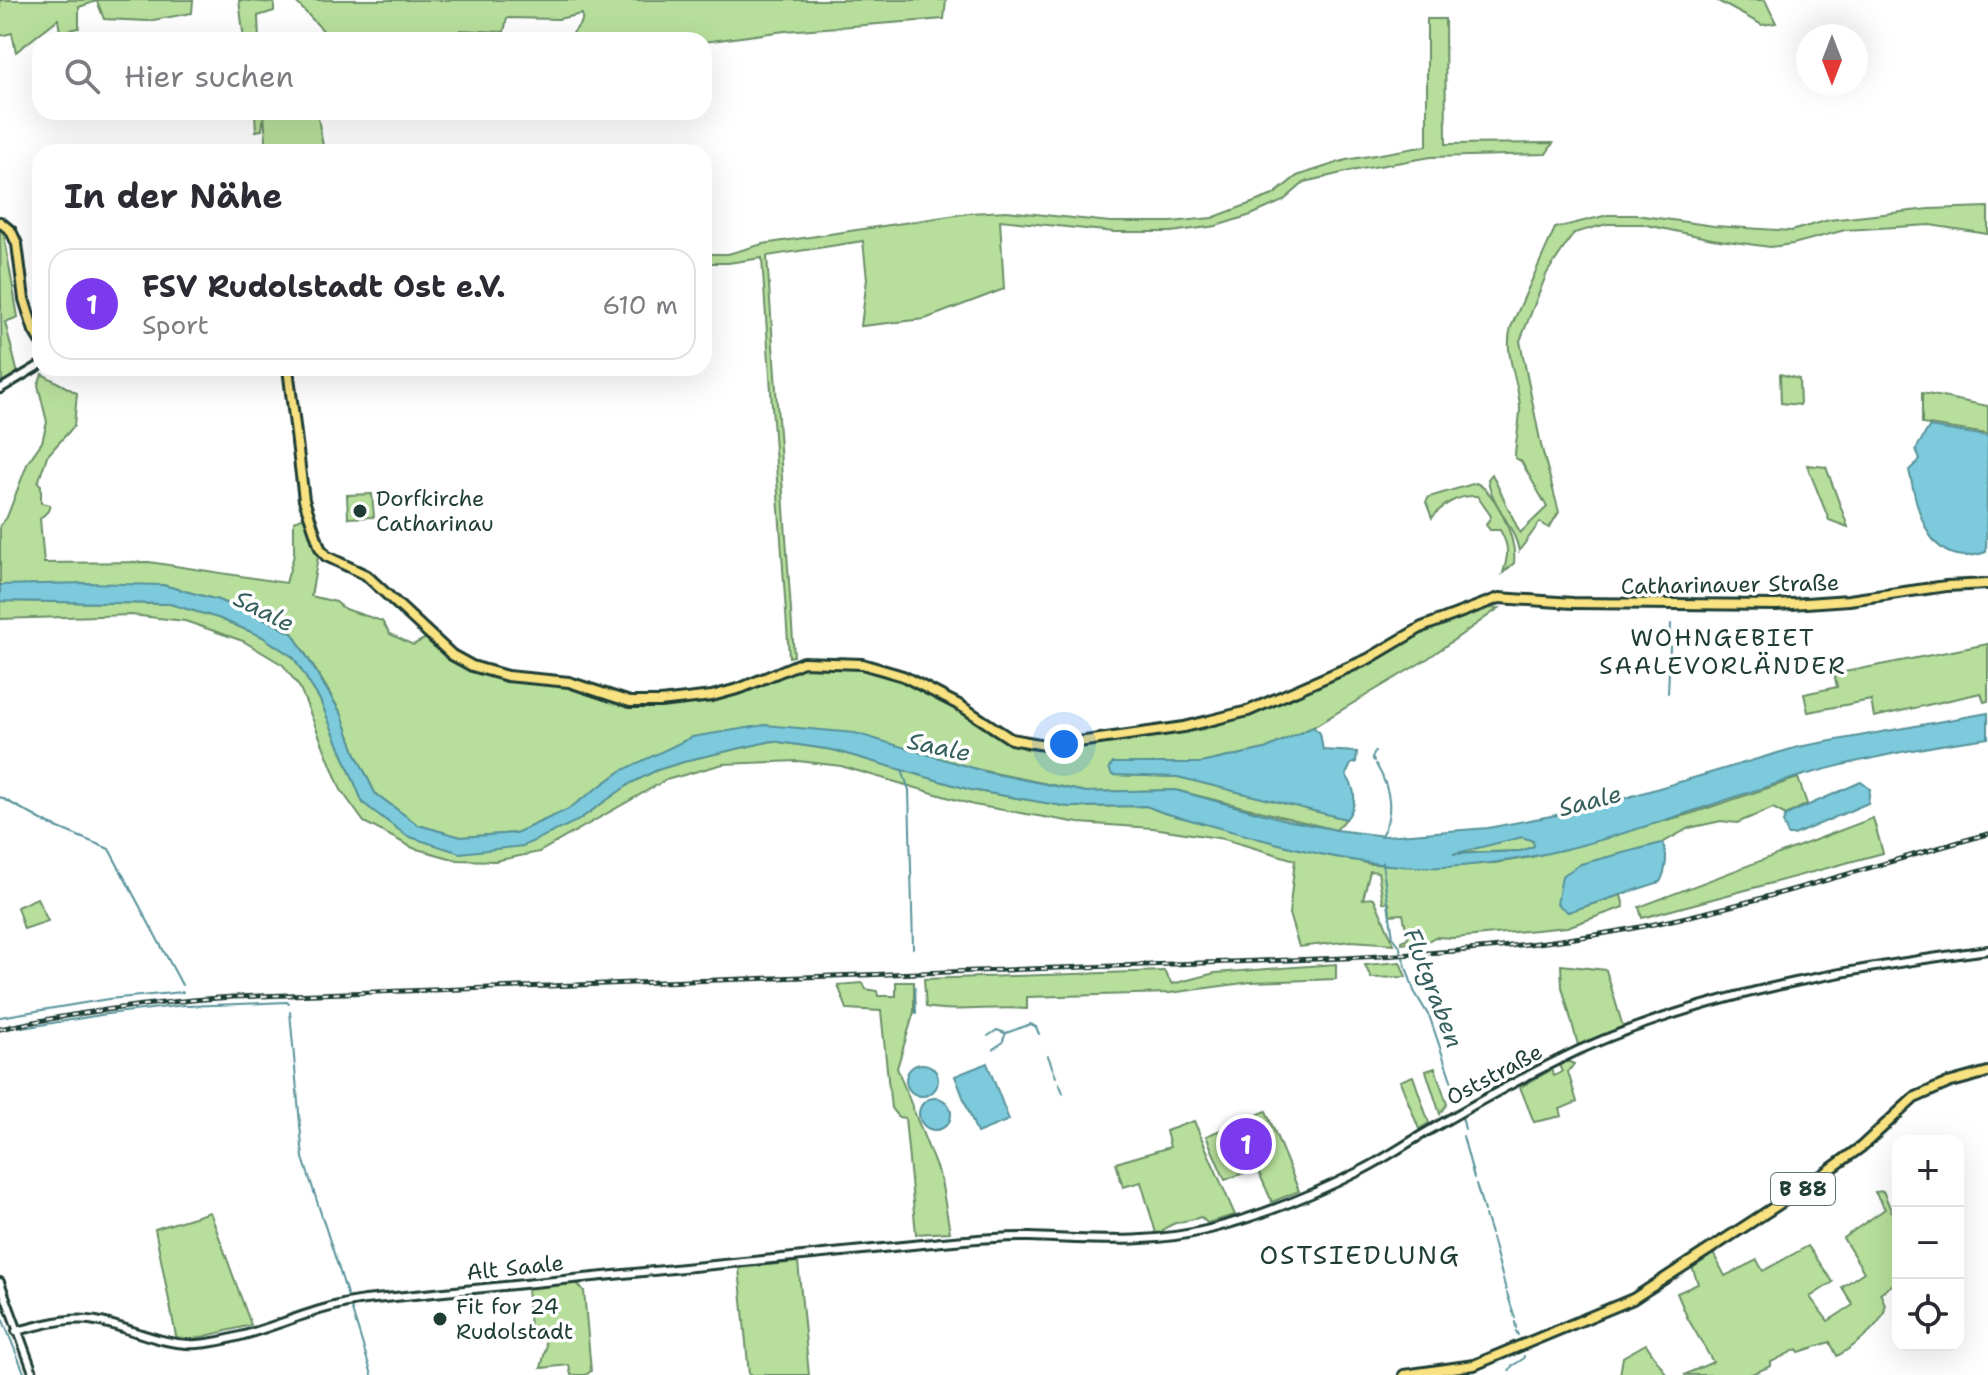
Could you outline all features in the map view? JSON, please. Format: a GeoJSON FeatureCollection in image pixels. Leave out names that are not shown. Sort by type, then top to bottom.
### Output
{"type":"FeatureCollection","features":[{"type":"Feature","properties":{"kind":"main road"},"geometry":{"type":"LineString","coordinates":[[0,222],[11,231],[17,244],[24,299],[32,325]]}},
{"type":"Feature","properties":{"kind":"main road","name":"Catharinauer Straße"},"geometry":{"type":"LineString","coordinates":[[289,376],[304,500],[320,548],[329,558],[366,575],[452,655],[496,674],[569,682],[620,700],[643,702],[712,696],[741,688],[803,662],[862,664],[903,676],[961,706],[1011,739],[1050,746],[1184,727],[1248,711],[1368,659],[1422,627],[1472,607],[1506,598],[1573,603],[1795,604],[1988,584]]}},
{"type":"Feature","properties":{"kind":"main road","name":"B 88"},"geometry":{"type":"LineString","coordinates":[[1404,1375],[1474,1365],[1633,1299],[1841,1162],[1914,1098],[1948,1083],[1988,1072]]}},
{"type":"Feature","properties":{"kind":"street"},"geometry":{"type":"LineString","coordinates":[[0,389],[32,370]]}},
{"type":"Feature","properties":{"kind":"street","name":"Oststraße"},"geometry":{"type":"LineString","coordinates":[[1028,1236],[1080,1240],[1134,1239],[1178,1236],[1225,1225],[1360,1171],[1488,1097],[1604,1040],[1767,986],[1880,965],[1988,950]]}},
{"type":"Feature","properties":{"kind":"street","name":"Alt Saale"},"geometry":{"type":"LineString","coordinates":[[16,1331],[56,1321],[84,1320],[109,1324],[176,1344],[203,1344],[345,1302],[918,1244],[1028,1236]]}},
{"type":"Feature","properties":{"kind":"street"},"geometry":{"type":"LineString","coordinates":[[0,1282],[34,1375]]}},
{"type":"Feature","properties":{"kind":"green space"},"geometry":{"type":"Polygon","coordinates":[[[0,0],[193,0],[192,13],[148,21],[104,19],[97,1],[79,7],[79,28],[60,32],[58,19],[41,32],[32,32],[32,39],[16,52],[12,33],[0,36],[0,0]]]}},
{"type":"Feature","properties":{"kind":"green space"},"geometry":{"type":"Polygon","coordinates":[[[239,0],[274,3],[274,11],[258,16],[259,32],[243,32],[239,0]]]}},
{"type":"Feature","properties":{"kind":"green space"},"geometry":{"type":"Polygon","coordinates":[[[292,0],[946,0],[944,19],[785,31],[712,41],[712,32],[574,32],[582,21],[582,14],[558,19],[507,18],[504,32],[324,32],[292,0]]]}},
{"type":"Feature","properties":{"kind":"green space"},"geometry":{"type":"Polygon","coordinates":[[[1716,0],[1765,0],[1776,23],[1762,25],[1716,0]]]}},
{"type":"Feature","properties":{"kind":"green space"},"geometry":{"type":"Polygon","coordinates":[[[1427,19],[1445,19],[1446,144],[1553,143],[1546,154],[1431,157],[1350,171],[1305,182],[1283,201],[1251,215],[1216,226],[1171,232],[1114,232],[1000,220],[1004,289],[925,319],[861,326],[867,279],[863,241],[767,256],[794,656],[789,657],[762,258],[712,263],[712,254],[728,254],[763,244],[970,213],[1007,211],[1110,222],[1212,218],[1273,195],[1297,176],[1346,160],[1427,146],[1427,19]]]}},
{"type":"Feature","properties":{"kind":"green space"},"geometry":{"type":"Polygon","coordinates":[[[255,120],[263,120],[262,130],[256,131],[255,120]]]}},
{"type":"Feature","properties":{"kind":"green space"},"geometry":{"type":"Polygon","coordinates":[[[264,120],[318,120],[323,144],[266,144],[264,120]]]}},
{"type":"Feature","properties":{"kind":"green space"},"geometry":{"type":"Polygon","coordinates":[[[1988,207],[1988,234],[1930,225],[1845,230],[1770,247],[1642,224],[1607,224],[1574,233],[1547,273],[1520,341],[1541,445],[1559,512],[1549,528],[1540,522],[1519,551],[1493,497],[1488,479],[1492,474],[1520,533],[1547,507],[1521,461],[1515,458],[1520,408],[1509,337],[1555,228],[1608,215],[1636,215],[1714,226],[1791,231],[1829,220],[1929,209],[1988,207]]]}},
{"type":"Feature","properties":{"kind":"green space"},"geometry":{"type":"Polygon","coordinates":[[[0,228],[3,230],[18,317],[5,322],[18,374],[2,385],[0,228]]]}},
{"type":"Feature","properties":{"kind":"green space"},"geometry":{"type":"Polygon","coordinates":[[[1780,374],[1799,379],[1800,405],[1781,403],[1780,374]]]}},
{"type":"Feature","properties":{"kind":"green space"},"geometry":{"type":"Polygon","coordinates":[[[41,376],[46,376],[77,393],[74,426],[47,456],[38,483],[41,485],[41,503],[50,505],[40,519],[44,563],[149,562],[286,583],[294,555],[294,521],[305,517],[318,557],[311,596],[336,602],[345,609],[382,621],[390,634],[413,645],[426,638],[482,674],[507,680],[557,684],[622,706],[704,703],[758,687],[799,667],[833,665],[901,678],[975,718],[990,733],[1026,749],[1048,751],[1101,741],[1205,729],[1272,707],[1367,663],[1420,629],[1467,609],[1499,608],[1427,659],[1313,727],[1265,749],[1201,763],[1113,763],[1113,775],[1178,777],[1346,819],[1336,830],[1175,790],[1086,792],[765,725],[621,771],[567,810],[516,833],[461,837],[418,825],[375,793],[355,752],[342,715],[293,634],[218,600],[163,585],[0,585],[0,526],[7,517],[28,462],[42,442],[47,422],[38,385],[41,376]]]}},
{"type":"Feature","properties":{"kind":"green space"},"geometry":{"type":"Polygon","coordinates":[[[1922,393],[1988,406],[1988,434],[1922,424],[1922,393]]]}},
{"type":"Feature","properties":{"kind":"green space"},"geometry":{"type":"Polygon","coordinates":[[[1807,465],[1826,467],[1848,527],[1829,520],[1807,465]]]}},
{"type":"Feature","properties":{"kind":"green space"},"geometry":{"type":"Polygon","coordinates":[[[1476,483],[1491,496],[1509,530],[1514,563],[1503,573],[1507,547],[1500,530],[1490,530],[1486,525],[1491,516],[1477,496],[1452,501],[1432,518],[1426,502],[1429,497],[1476,483]]]}},
{"type":"Feature","properties":{"kind":"green space"},"geometry":{"type":"Polygon","coordinates":[[[372,494],[374,517],[348,518],[347,495],[372,494]]]}},
{"type":"Feature","properties":{"kind":"green space"},"geometry":{"type":"Polygon","coordinates":[[[0,601],[170,604],[218,618],[261,636],[293,657],[320,700],[363,803],[460,853],[577,821],[631,783],[657,770],[772,741],[833,750],[971,790],[1069,807],[1147,806],[1164,813],[1370,864],[1440,867],[1532,857],[1693,813],[1798,778],[1807,804],[1786,815],[1773,808],[1737,823],[1721,821],[1689,828],[1662,843],[1581,864],[1568,912],[1621,895],[1624,907],[1567,927],[1454,938],[1435,937],[1428,941],[1402,944],[1408,938],[1403,914],[1390,915],[1389,903],[1383,902],[1378,872],[1370,871],[1363,899],[1374,898],[1394,944],[1351,941],[1299,947],[1289,914],[1295,860],[1224,839],[1153,828],[1079,823],[974,805],[841,766],[798,761],[723,764],[666,780],[539,852],[495,861],[457,860],[413,848],[364,822],[341,790],[300,688],[283,665],[243,641],[185,621],[131,615],[0,619],[0,601]]]}},
{"type":"Feature","properties":{"kind":"green space"},"geometry":{"type":"Polygon","coordinates":[[[1988,644],[1988,701],[1984,702],[1981,693],[1874,717],[1871,700],[1808,712],[1804,694],[1837,687],[1834,674],[1988,644]]]}},
{"type":"Feature","properties":{"kind":"green space"},"geometry":{"type":"Polygon","coordinates":[[[1873,818],[1883,853],[1642,918],[1639,907],[1873,818]]]}},
{"type":"Feature","properties":{"kind":"green space"},"geometry":{"type":"Polygon","coordinates":[[[1522,837],[1535,843],[1534,846],[1521,851],[1452,853],[1522,837]]]}},
{"type":"Feature","properties":{"kind":"green space"},"geometry":{"type":"Polygon","coordinates":[[[37,898],[48,921],[24,929],[17,907],[37,898]]]}},
{"type":"Feature","properties":{"kind":"green space"},"geometry":{"type":"Polygon","coordinates":[[[1400,962],[1406,977],[1371,978],[1365,965],[1400,962]]]}},
{"type":"Feature","properties":{"kind":"green space"},"geometry":{"type":"Polygon","coordinates":[[[1336,964],[1336,979],[1251,982],[1170,993],[1027,997],[1027,1009],[926,1007],[924,979],[1164,971],[1172,984],[1215,973],[1336,964]]]}},
{"type":"Feature","properties":{"kind":"green space"},"geometry":{"type":"Polygon","coordinates":[[[1561,965],[1606,970],[1623,1027],[1578,1045],[1562,987],[1561,965]]]}},
{"type":"Feature","properties":{"kind":"green space"},"geometry":{"type":"Polygon","coordinates":[[[896,982],[914,982],[914,1012],[897,1068],[941,1180],[950,1232],[916,1234],[905,1118],[898,1117],[891,1108],[881,1011],[847,1009],[838,985],[863,983],[866,989],[877,991],[878,996],[896,996],[896,982]]]}},
{"type":"Feature","properties":{"kind":"green space"},"geometry":{"type":"Polygon","coordinates":[[[1567,1061],[1574,1064],[1568,1072],[1577,1102],[1560,1109],[1562,1116],[1534,1122],[1520,1087],[1551,1070],[1554,1076],[1562,1072],[1559,1065],[1567,1061]]]}},
{"type":"Feature","properties":{"kind":"green space"},"geometry":{"type":"Polygon","coordinates":[[[1435,1068],[1447,1104],[1440,1114],[1426,1071],[1435,1068]]]}},
{"type":"Feature","properties":{"kind":"green space"},"geometry":{"type":"Polygon","coordinates":[[[1413,1076],[1429,1123],[1419,1129],[1400,1081],[1413,1076]]]}},
{"type":"Feature","properties":{"kind":"green space"},"geometry":{"type":"Polygon","coordinates":[[[1266,1111],[1299,1191],[1272,1202],[1257,1168],[1225,1180],[1206,1136],[1266,1111]]]}},
{"type":"Feature","properties":{"kind":"green space"},"geometry":{"type":"Polygon","coordinates":[[[1194,1121],[1235,1215],[1207,1223],[1201,1217],[1174,1224],[1156,1233],[1141,1182],[1123,1187],[1116,1163],[1170,1147],[1166,1131],[1194,1121]]]}},
{"type":"Feature","properties":{"kind":"green space"},"geometry":{"type":"Polygon","coordinates":[[[1883,1191],[1892,1213],[1892,1285],[1880,1293],[1884,1312],[1867,1334],[1837,1356],[1830,1342],[1799,1352],[1797,1349],[1771,1362],[1771,1366],[1749,1375],[1684,1375],[1713,1362],[1677,1293],[1698,1284],[1692,1266],[1713,1253],[1725,1276],[1757,1260],[1763,1271],[1808,1246],[1833,1282],[1810,1297],[1828,1321],[1853,1305],[1842,1287],[1864,1272],[1843,1238],[1885,1209],[1875,1192],[1883,1191]]]}},
{"type":"Feature","properties":{"kind":"green space"},"geometry":{"type":"Polygon","coordinates":[[[210,1212],[251,1325],[185,1341],[176,1336],[155,1229],[210,1212]]]}},
{"type":"Feature","properties":{"kind":"green space"},"geometry":{"type":"Polygon","coordinates":[[[798,1262],[809,1375],[749,1375],[739,1268],[798,1262]]]}},
{"type":"Feature","properties":{"kind":"green space"},"geometry":{"type":"Polygon","coordinates":[[[577,1283],[584,1291],[591,1371],[586,1375],[571,1375],[569,1365],[541,1368],[546,1347],[544,1332],[530,1329],[527,1288],[577,1283]]]}},
{"type":"Feature","properties":{"kind":"green space"},"geometry":{"type":"Polygon","coordinates":[[[1646,1344],[1667,1375],[1620,1375],[1623,1357],[1646,1344]]]}},
{"type":"Feature","properties":{"kind":"water"},"geometry":{"type":"Polygon","coordinates":[[[1929,427],[1988,436],[1986,552],[1966,556],[1951,553],[1939,546],[1922,519],[1909,470],[1920,460],[1916,449],[1929,427]]]}},
{"type":"Feature","properties":{"kind":"water"},"geometry":{"type":"Polygon","coordinates":[[[0,585],[163,585],[218,600],[293,634],[342,715],[355,752],[375,793],[418,825],[461,837],[516,833],[567,810],[621,771],[692,737],[765,725],[855,733],[990,773],[1086,792],[1175,790],[1286,820],[1385,836],[1488,828],[1588,809],[1798,747],[1988,713],[1988,738],[1896,753],[1827,769],[1626,833],[1535,856],[1442,867],[1372,863],[1302,850],[1146,806],[1069,807],[971,790],[833,750],[772,741],[657,770],[631,783],[577,821],[523,846],[460,853],[407,836],[363,803],[320,700],[293,657],[261,636],[218,618],[170,604],[0,601],[0,585]],[[1522,837],[1453,854],[1521,851],[1534,846],[1533,841],[1522,837]]]}},
{"type":"Feature","properties":{"kind":"water"},"geometry":{"type":"Polygon","coordinates":[[[1313,727],[1320,733],[1323,750],[1357,752],[1356,762],[1351,764],[1346,775],[1354,798],[1346,819],[1178,777],[1112,775],[1109,768],[1113,763],[1201,763],[1265,749],[1313,727]]]}},
{"type":"Feature","properties":{"kind":"water"},"geometry":{"type":"Polygon","coordinates":[[[1861,782],[1870,789],[1868,803],[1788,835],[1783,822],[1786,815],[1861,782]]]}},
{"type":"Feature","properties":{"kind":"water"},"geometry":{"type":"Polygon","coordinates":[[[1662,843],[1666,862],[1660,882],[1568,912],[1557,904],[1562,876],[1581,864],[1662,843]]]}},
{"type":"Feature","properties":{"kind":"water"},"geometry":{"type":"Polygon","coordinates":[[[987,1063],[1009,1120],[977,1133],[955,1076],[987,1063]]]}},
{"type":"Feature","properties":{"kind":"water"},"geometry":{"type":"Polygon","coordinates":[[[922,1064],[934,1068],[938,1080],[934,1092],[922,1096],[910,1092],[906,1080],[910,1068],[922,1064]]]}},
{"type":"Feature","properties":{"kind":"water"},"geometry":{"type":"Polygon","coordinates":[[[935,1098],[947,1102],[951,1114],[947,1126],[935,1130],[923,1126],[919,1114],[923,1102],[935,1098]]]}},
{"type":"Feature","properties":{"kind":"waterway"},"geometry":{"type":"LineString","coordinates":[[1668,693],[1671,624]]}},
{"type":"Feature","properties":{"kind":"waterway"},"geometry":{"type":"LineString","coordinates":[[1374,761],[1375,752]]}},
{"type":"Feature","properties":{"kind":"waterway"},"geometry":{"type":"LineString","coordinates":[[1376,764],[1389,800],[1388,819],[1380,837]]}},
{"type":"Feature","properties":{"kind":"waterway"},"geometry":{"type":"LineString","coordinates":[[902,770],[909,790],[913,948]]}},
{"type":"Feature","properties":{"kind":"waterway"},"geometry":{"type":"LineString","coordinates":[[0,797],[49,824],[109,849],[182,985]]}},
{"type":"Feature","properties":{"kind":"waterway","name":"Flutgraben"},"geometry":{"type":"LineString","coordinates":[[1382,862],[1393,937],[1399,945],[1414,991],[1430,1018],[1454,1089]]}},
{"type":"Feature","properties":{"kind":"waterway"},"geometry":{"type":"LineString","coordinates":[[915,987],[916,1013]]}},
{"type":"Feature","properties":{"kind":"waterway"},"geometry":{"type":"LineString","coordinates":[[0,1017],[108,999],[183,992]]}},
{"type":"Feature","properties":{"kind":"waterway"},"geometry":{"type":"LineString","coordinates":[[187,1006],[289,1004]]}},
{"type":"Feature","properties":{"kind":"waterway"},"geometry":{"type":"LineString","coordinates":[[22,1028],[185,1005]]}},
{"type":"Feature","properties":{"kind":"waterway"},"geometry":{"type":"LineString","coordinates":[[290,1012],[303,1158],[348,1297]]}},
{"type":"Feature","properties":{"kind":"waterway"},"geometry":{"type":"LineString","coordinates":[[993,1049],[1002,1043],[1006,1033],[1031,1024],[1039,1034]]}},
{"type":"Feature","properties":{"kind":"waterway"},"geometry":{"type":"LineString","coordinates":[[988,1036],[997,1030],[1005,1033]]}},
{"type":"Feature","properties":{"kind":"waterway"},"geometry":{"type":"LineString","coordinates":[[1048,1056],[1056,1077]]}},
{"type":"Feature","properties":{"kind":"waterway"},"geometry":{"type":"LineString","coordinates":[[1059,1083],[1063,1093]]}},
{"type":"Feature","properties":{"kind":"waterway","name":"Flutgraben"},"geometry":{"type":"LineString","coordinates":[[1462,1117],[1465,1129]]}},
{"type":"Feature","properties":{"kind":"waterway","name":"Flutgraben"},"geometry":{"type":"LineString","coordinates":[[1463,1136],[1474,1178]]}},
{"type":"Feature","properties":{"kind":"waterway","name":"Flutgraben"},"geometry":{"type":"LineString","coordinates":[[1476,1184],[1484,1211]]}},
{"type":"Feature","properties":{"kind":"waterway","name":"Flutgraben"},"geometry":{"type":"LineString","coordinates":[[1485,1215],[1491,1234]]}},
{"type":"Feature","properties":{"kind":"waterway","name":"Flutgraben"},"geometry":{"type":"LineString","coordinates":[[1492,1238],[1506,1290]]}},
{"type":"Feature","properties":{"kind":"waterway","name":"Flutgraben"},"geometry":{"type":"LineString","coordinates":[[1507,1293],[1515,1318]]}},
{"type":"Feature","properties":{"kind":"waterway"},"geometry":{"type":"LineString","coordinates":[[351,1307],[372,1375]]}},
{"type":"Feature","properties":{"kind":"waterway"},"geometry":{"type":"LineString","coordinates":[[0,1313],[25,1375]]}},
{"type":"Feature","properties":{"kind":"waterway","name":"Flutgraben"},"geometry":{"type":"LineString","coordinates":[[1515,1322],[1516,1328]]}},
{"type":"Feature","properties":{"kind":"waterway","name":"Flutgraben"},"geometry":{"type":"LineString","coordinates":[[1516,1331],[1518,1335]]}},
{"type":"Feature","properties":{"kind":"waterway","name":"Flutgraben"},"geometry":{"type":"LineString","coordinates":[[1509,1371],[1524,1356]]}},
{"type":"Feature","properties":{"kind":"railway"},"geometry":{"type":"LineString","coordinates":[[0,1029],[116,1008],[233,997],[1345,958],[1485,948],[1555,941],[1670,921],[1988,834]]}},
{"type":"Feature","properties":{"kind":"place","name":"Dorfkirche Catharinau"},"geometry":{"type":"Point","coordinates":[360,511]}},
{"type":"Feature","properties":{"kind":"place","name":"FSV Rudolstadt Ost e.V."},"geometry":{"type":"Point","coordinates":[1246,1144]}},
{"type":"Feature","properties":{"kind":"place","name":"Fit for 24 Rudolstadt"},"geometry":{"type":"Point","coordinates":[440,1319]}},
{"type":"Feature","properties":{"kind":"district","name":"WOHNGEBIET SAALEVORLÄNDER"},"geometry":{"type":"Point","coordinates":[1723,652]}},
{"type":"Feature","properties":{"kind":"district","name":"OSTSIEDLUNG"},"geometry":{"type":"Point","coordinates":[1360,1255]}},
{"type":"Feature","properties":{"kind":"water label","name":"Saale"},"geometry":{"type":"Point","coordinates":[264,611]}},
{"type":"Feature","properties":{"kind":"water label","name":"Saale"},"geometry":{"type":"Point","coordinates":[939,747]}},
{"type":"Feature","properties":{"kind":"water label","name":"Saale"},"geometry":{"type":"Point","coordinates":[1590,801]}}]}
